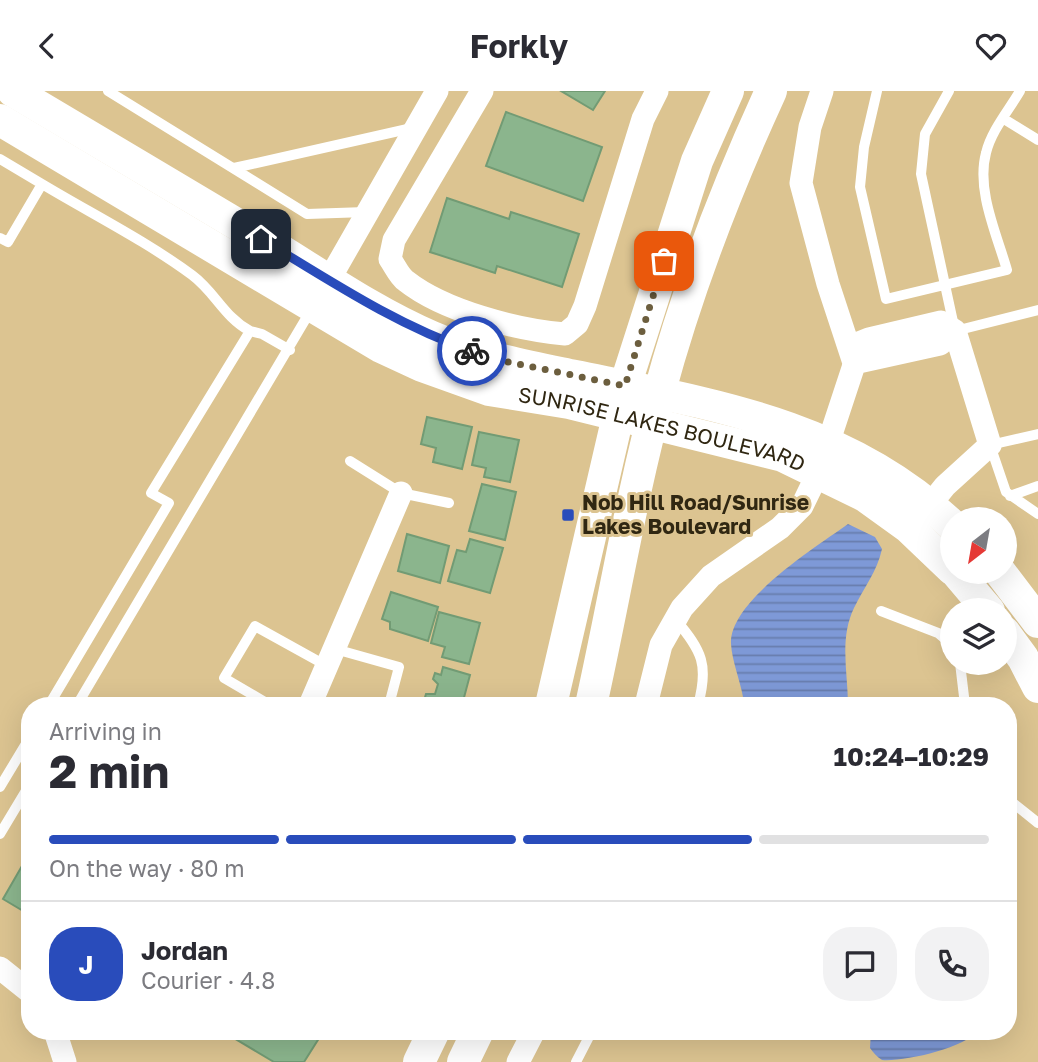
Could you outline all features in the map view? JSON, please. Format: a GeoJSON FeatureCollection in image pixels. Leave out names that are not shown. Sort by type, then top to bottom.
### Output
{"type":"FeatureCollection","features":[{"type":"Feature","properties":{"kind":"street","name":"SUNRISE LAKES BOULEVARD"},"geometry":{"type":"LineString","coordinates":[[13,91],[329,280],[433,338],[622,401],[655,409],[732,441],[783,456],[819,471],[865,496],[910,530],[940,558]]}},
{"type":"Feature","properties":{"kind":"street"},"geometry":{"type":"LineString","coordinates":[[313,306],[437,91]]}},
{"type":"Feature","properties":{"kind":"street"},"geometry":{"type":"LineString","coordinates":[[482,91],[394,240],[390,259],[404,280],[444,303],[532,331],[565,334],[577,324],[585,306],[643,119],[657,91]]}},
{"type":"Feature","properties":{"kind":"street"},"geometry":{"type":"LineString","coordinates":[[553,697],[622,401],[692,174],[728,91]]}},
{"type":"Feature","properties":{"kind":"street"},"geometry":{"type":"LineString","coordinates":[[593,697],[655,409],[688,296],[734,171],[771,91]]}},
{"type":"Feature","properties":{"kind":"street"},"geometry":{"type":"LineString","coordinates":[[648,697],[661,645],[676,620],[711,576],[780,529],[802,506],[819,471],[827,440],[841,409],[852,355],[801,183],[810,127],[822,91]]}},
{"type":"Feature","properties":{"kind":"street","name":"SUNRISE LAKES BOULEVARD"},"geometry":{"type":"LineString","coordinates":[[0,120],[381,347],[433,370],[489,390],[569,403],[622,401]]}},
{"type":"Feature","properties":{"kind":"street"},"geometry":{"type":"LineString","coordinates":[[852,355],[869,339],[941,322],[955,331],[990,445],[970,461],[945,507]]}},
{"type":"Feature","properties":{"kind":"street","name":"SUNRISE LAKES BOULEVARD"},"geometry":{"type":"LineString","coordinates":[[655,409],[751,415],[827,440],[876,466],[940,514]]}},
{"type":"Feature","properties":{"kind":"street"},"geometry":{"type":"LineString","coordinates":[[314,697],[401,493]]}},
{"type":"Feature","properties":{"kind":"street"},"geometry":{"type":"LineString","coordinates":[[910,530],[940,515]]}},
{"type":"Feature","properties":{"kind":"street"},"geometry":{"type":"LineString","coordinates":[[1010,585],[1038,622]]}},
{"type":"Feature","properties":{"kind":"street"},"geometry":{"type":"LineString","coordinates":[[1017,650],[1038,687]]}},
{"type":"Feature","properties":{"kind":"street"},"geometry":{"type":"LineString","coordinates":[[0,968],[21,985]]}},
{"type":"Feature","properties":{"kind":"street"},"geometry":{"type":"LineString","coordinates":[[58,1040],[65,1062]]}},
{"type":"Feature","properties":{"kind":"street"},"geometry":{"type":"LineString","coordinates":[[419,1062],[430,1040]]}},
{"type":"Feature","properties":{"kind":"street"},"geometry":{"type":"LineString","coordinates":[[463,1062],[474,1040]]}},
{"type":"Feature","properties":{"kind":"street"},"geometry":{"type":"LineString","coordinates":[[518,1062],[529,1040]]}},
{"type":"Feature","properties":{"kind":"lane"},"geometry":{"type":"LineString","coordinates":[[108,91],[307,214],[369,211]]}},
{"type":"Feature","properties":{"kind":"lane"},"geometry":{"type":"LineString","coordinates":[[877,91],[864,147],[860,187],[886,299],[1007,270],[984,183],[986,151],[1020,91]]}},
{"type":"Feature","properties":{"kind":"lane"},"geometry":{"type":"LineString","coordinates":[[949,91],[925,134],[921,174],[955,331],[1038,310]]}},
{"type":"Feature","properties":{"kind":"lane"},"geometry":{"type":"LineString","coordinates":[[1004,119],[1038,140]]}},
{"type":"Feature","properties":{"kind":"lane"},"geometry":{"type":"LineString","coordinates":[[234,168],[415,127]]}},
{"type":"Feature","properties":{"kind":"lane"},"geometry":{"type":"LineString","coordinates":[[0,159],[190,274],[213,293],[233,321],[290,349]]}},
{"type":"Feature","properties":{"kind":"lane"},"geometry":{"type":"LineString","coordinates":[[0,238],[8,242],[42,184]]}},
{"type":"Feature","properties":{"kind":"lane"},"geometry":{"type":"LineString","coordinates":[[82,697],[313,306]]}},
{"type":"Feature","properties":{"kind":"lane"},"geometry":{"type":"LineString","coordinates":[[190,515],[151,493],[250,331]]}},
{"type":"Feature","properties":{"kind":"lane"},"geometry":{"type":"LineString","coordinates":[[1038,433],[990,445],[1000,482],[1010,496],[1038,514]]}},
{"type":"Feature","properties":{"kind":"lane"},"geometry":{"type":"LineString","coordinates":[[350,461],[401,493],[449,503]]}},
{"type":"Feature","properties":{"kind":"lane"},"geometry":{"type":"LineString","coordinates":[[1010,496],[1038,487]]}},
{"type":"Feature","properties":{"kind":"lane"},"geometry":{"type":"LineString","coordinates":[[54,697],[169,503]]}},
{"type":"Feature","properties":{"kind":"lane"},"geometry":{"type":"LineString","coordinates":[[881,611],[940,635]]}},
{"type":"Feature","properties":{"kind":"lane"},"geometry":{"type":"LineString","coordinates":[[676,620],[693,641],[705,672],[700,697]]}},
{"type":"Feature","properties":{"kind":"lane"},"geometry":{"type":"LineString","coordinates":[[256,697],[224,678],[255,626],[331,658],[399,667],[391,697]]}},
{"type":"Feature","properties":{"kind":"lane"},"geometry":{"type":"LineString","coordinates":[[961,675],[964,697]]}},
{"type":"Feature","properties":{"kind":"lane"},"geometry":{"type":"LineString","coordinates":[[21,752],[3,783],[21,786]]}},
{"type":"Feature","properties":{"kind":"lane"},"geometry":{"type":"LineString","coordinates":[[0,834],[21,799]]}},
{"type":"Feature","properties":{"kind":"lane"},"geometry":{"type":"LineString","coordinates":[[1017,806],[1038,823]]}},
{"type":"Feature","properties":{"kind":"lane"},"geometry":{"type":"LineString","coordinates":[[576,1062],[587,1040]]}},
{"type":"Feature","properties":{"kind":"water"},"geometry":{"type":"Polygon","coordinates":[[[848,524],[875,537],[882,549],[874,572],[849,620],[845,656],[848,697],[743,697],[731,644],[734,627],[759,593],[796,561],[848,524]]]}},
{"type":"Feature","properties":{"kind":"water"},"geometry":{"type":"Polygon","coordinates":[[[870,1040],[966,1040],[918,1056],[892,1060],[882,1060],[870,1048],[870,1040]]]}},
{"type":"Feature","properties":{"kind":"building"},"geometry":{"type":"Polygon","coordinates":[[[561,91],[605,91],[593,110],[561,91]]]}},
{"type":"Feature","properties":{"kind":"building"},"geometry":{"type":"Polygon","coordinates":[[[506,112],[602,147],[583,201],[486,166],[506,112]]]}},
{"type":"Feature","properties":{"kind":"building"},"geometry":{"type":"Polygon","coordinates":[[[447,198],[509,219],[511,212],[579,234],[562,287],[497,266],[495,273],[430,252],[447,198]]]}},
{"type":"Feature","properties":{"kind":"building"},"geometry":{"type":"Polygon","coordinates":[[[427,417],[472,427],[462,469],[433,462],[436,448],[421,444],[427,417]]]}},
{"type":"Feature","properties":{"kind":"building"},"geometry":{"type":"Polygon","coordinates":[[[479,432],[519,440],[510,482],[484,477],[486,468],[472,465],[479,432]]]}},
{"type":"Feature","properties":{"kind":"building"},"geometry":{"type":"Polygon","coordinates":[[[482,484],[516,492],[505,540],[469,531],[482,484]]]}},
{"type":"Feature","properties":{"kind":"building"},"geometry":{"type":"Polygon","coordinates":[[[407,534],[449,546],[440,583],[398,571],[407,534]]]}},
{"type":"Feature","properties":{"kind":"building"},"geometry":{"type":"Polygon","coordinates":[[[470,539],[503,548],[490,593],[448,581],[457,550],[466,552],[470,539]]]}},
{"type":"Feature","properties":{"kind":"building"},"geometry":{"type":"Polygon","coordinates":[[[391,592],[438,607],[428,641],[390,629],[390,622],[382,619],[391,592]]]}},
{"type":"Feature","properties":{"kind":"building"},"geometry":{"type":"Polygon","coordinates":[[[439,612],[480,623],[469,664],[442,657],[445,647],[431,643],[439,612]]]}},
{"type":"Feature","properties":{"kind":"building"},"geometry":{"type":"Polygon","coordinates":[[[443,667],[470,675],[464,697],[425,697],[426,694],[435,694],[438,684],[433,679],[435,673],[441,675],[443,667]]]}},
{"type":"Feature","properties":{"kind":"building"},"geometry":{"type":"Polygon","coordinates":[[[21,868],[21,910],[3,899],[21,868]]]}},
{"type":"Feature","properties":{"kind":"building"},"geometry":{"type":"Polygon","coordinates":[[[237,1040],[318,1040],[304,1062],[274,1062],[237,1040]]]}},
{"type":"Feature","properties":{"kind":"way so far"},"geometry":{"type":"LineString","coordinates":[[472,351],[499,360],[625,386],[664,261]]}},
{"type":"Feature","properties":{"kind":"place","name":"Nob Hill Road/Sunrise Lakes Boulevard"},"geometry":{"type":"Point","coordinates":[568,515]}},
{"type":"Feature","properties":{"kind":"route"},"geometry":{"type":"LineString","coordinates":[[261,239],[433,338],[472,351]]}}]}
